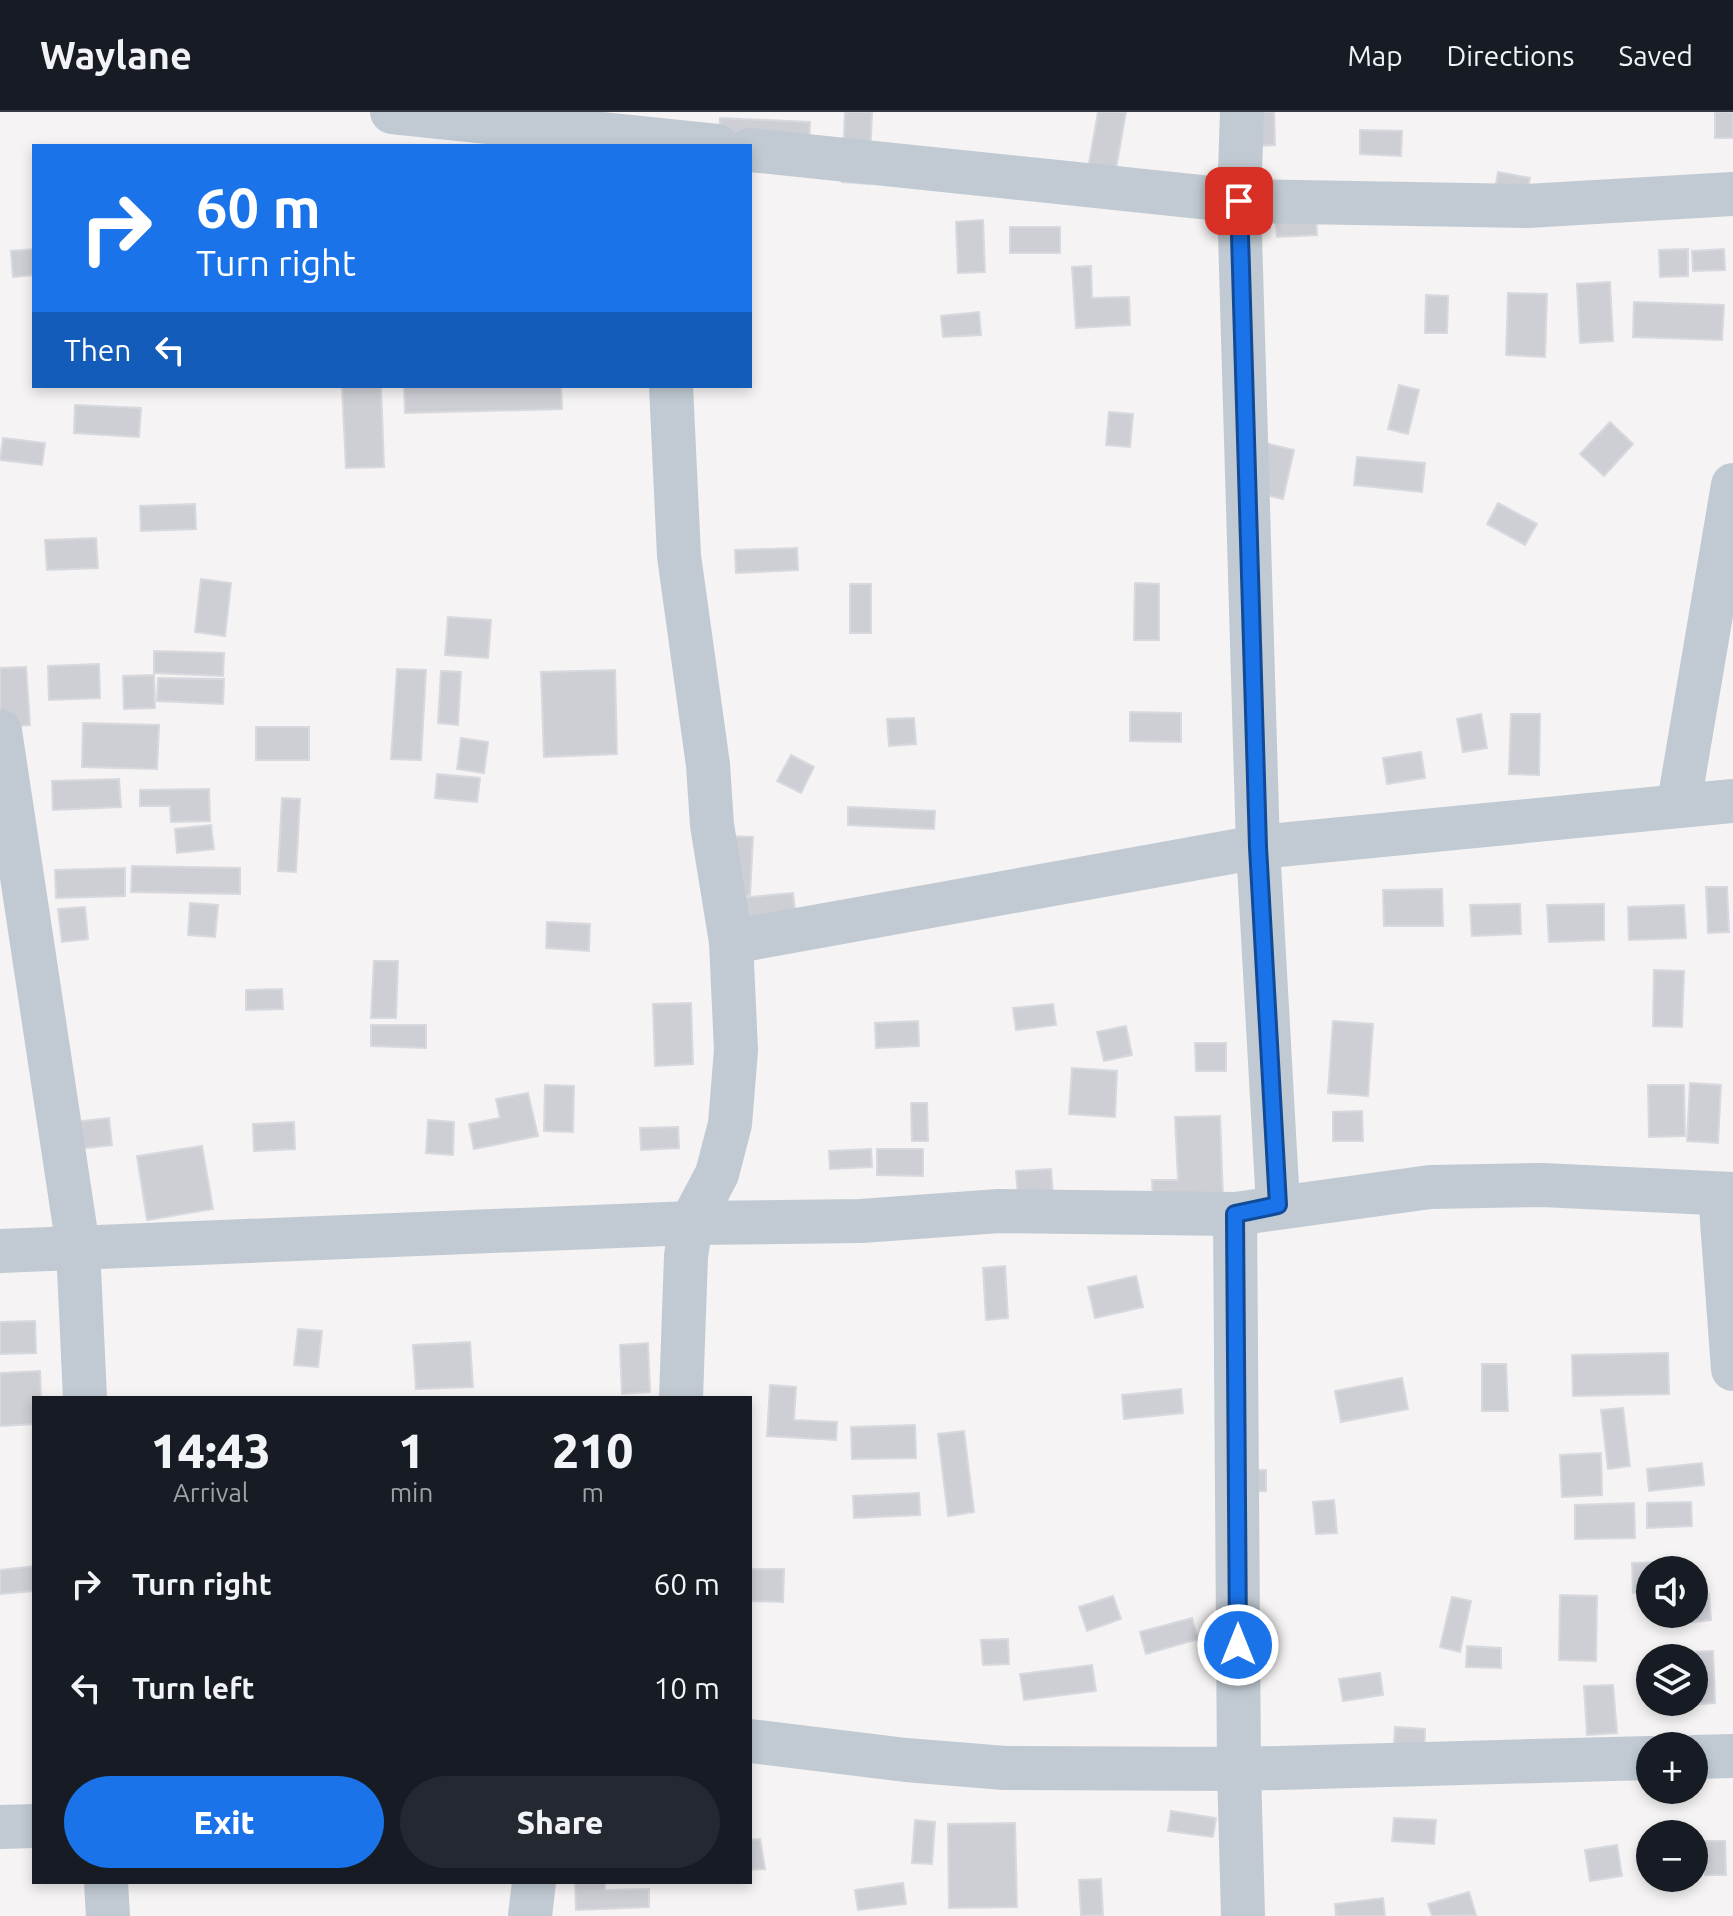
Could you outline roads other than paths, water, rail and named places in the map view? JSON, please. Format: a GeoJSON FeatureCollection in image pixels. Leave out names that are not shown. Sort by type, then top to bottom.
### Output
{"type":"FeatureCollection","features":[{"type":"Feature","properties":{"kind":"street"},"geometry":{"type":"LineString","coordinates":[[392,112],[688,136]]}},
{"type":"Feature","properties":{"kind":"street"},"geometry":{"type":"LineString","coordinates":[[1242,112],[1239,201],[1258,847],[1278,1205]]}},
{"type":"Feature","properties":{"kind":"street"},"geometry":{"type":"LineString","coordinates":[[752,150],[1239,201],[1527,206],[1733,194]]}},
{"type":"Feature","properties":{"kind":"street"},"geometry":{"type":"LineString","coordinates":[[671,388],[679,556],[708,765],[712,825],[731,942],[736,1050],[730,1124],[717,1174],[691,1223],[686,1256],[681,1396]]}},
{"type":"Feature","properties":{"kind":"street"},"geometry":{"type":"LineString","coordinates":[[1679,803],[1733,485]]}},
{"type":"Feature","properties":{"kind":"street"},"geometry":{"type":"LineString","coordinates":[[0,731],[78,1247],[85,1396]]}},
{"type":"Feature","properties":{"kind":"street"},"geometry":{"type":"LineString","coordinates":[[731,942],[1258,847],[1679,803],[1733,801]]}},
{"type":"Feature","properties":{"kind":"street"},"geometry":{"type":"LineString","coordinates":[[0,1251],[691,1223],[861,1221],[999,1211],[1235,1214],[1278,1205],[1430,1187],[1542,1185],[1727,1194],[1733,1369]]}},
{"type":"Feature","properties":{"kind":"street"},"geometry":{"type":"LineString","coordinates":[[1235,1214],[1243,1916]]}},
{"type":"Feature","properties":{"kind":"street"},"geometry":{"type":"LineString","coordinates":[[752,1741],[906,1760],[1005,1768],[1239,1769],[1636,1758]]}},
{"type":"Feature","properties":{"kind":"street"},"geometry":{"type":"LineString","coordinates":[[1708,1757],[1733,1756]]}},
{"type":"Feature","properties":{"kind":"street"},"geometry":{"type":"LineString","coordinates":[[0,1827],[32,1826]]}},
{"type":"Feature","properties":{"kind":"street"},"geometry":{"type":"LineString","coordinates":[[106,1884],[108,1916]]}},
{"type":"Feature","properties":{"kind":"street"},"geometry":{"type":"LineString","coordinates":[[530,1916],[534,1884]]}}]}
